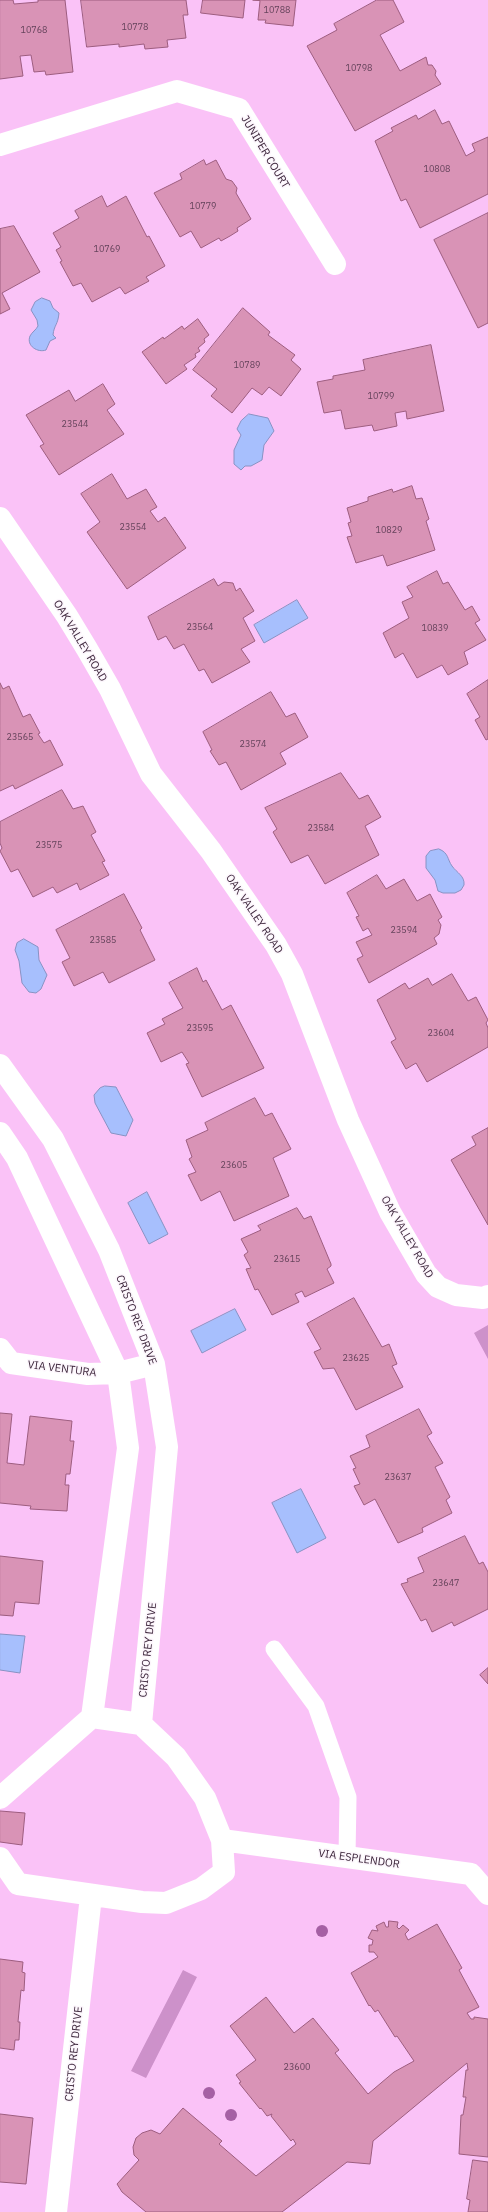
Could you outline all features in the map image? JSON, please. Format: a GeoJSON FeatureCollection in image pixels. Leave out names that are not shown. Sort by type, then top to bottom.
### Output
{"type":"FeatureCollection","features":[{"type":"Feature","properties":{"kind":"street","name":"JUNIPER COURT"},"geometry":{"type":"LineString","coordinates":[[0,146],[177,91],[240,110],[335,264]]}},
{"type":"Feature","properties":{"kind":"street","name":"OAK VALLEY ROAD"},"geometry":{"type":"LineString","coordinates":[[0,518],[67,616],[83,643],[110,689],[151,774],[211,851],[276,945],[292,974],[348,1120],[390,1212],[426,1274],[438,1287],[456,1295],[483,1298],[488,1296]]}},
{"type":"Feature","properties":{"kind":"street","name":"CRISTO REY DRIVE"},"geometry":{"type":"LineString","coordinates":[[0,1065],[54,1139],[109,1250],[154,1364],[167,1447],[140,1724]]}},
{"type":"Feature","properties":{"kind":"street"},"geometry":{"type":"LineString","coordinates":[[0,1133],[17,1158],[118,1374],[128,1448],[92,1717],[0,1798]]}},
{"type":"Feature","properties":{"kind":"street","name":"VIA VENTURA"},"geometry":{"type":"LineString","coordinates":[[0,1349],[11,1363],[88,1374],[118,1374],[154,1364]]}},
{"type":"Feature","properties":{"kind":"street"},"geometry":{"type":"LineString","coordinates":[[0,1858],[18,1884],[91,1896],[166,1903],[201,1889],[224,1872],[222,1840],[205,1798],[176,1757],[140,1724],[92,1717]]}},
{"type":"Feature","properties":{"kind":"street","name":"VIA ESPLENDOR"},"geometry":{"type":"LineString","coordinates":[[222,1840],[480,1875],[488,1894]]}},
{"type":"Feature","properties":{"kind":"street","name":"CRISTO REY DRIVE"},"geometry":{"type":"LineString","coordinates":[[56,2212],[91,1896]]}},
{"type":"Feature","properties":{"kind":"lane"},"geometry":{"type":"LineString","coordinates":[[274,1649],[316,1706],[326,1734],[348,1797],[347,1857]]}},
{"type":"Feature","properties":{"kind":"shaded area"},"geometry":{"type":"Polygon","coordinates":[[[488,1325],[488,1359],[474,1333],[488,1325]]]}},
{"type":"Feature","properties":{"kind":"shaded area"},"geometry":{"type":"Polygon","coordinates":[[[183,1970],[197,1977],[146,2078],[131,2071],[183,1970]]]}},
{"type":"Feature","properties":{"kind":"water"},"geometry":{"type":"Polygon","coordinates":[[[42,298],[50,301],[53,308],[59,313],[53,335],[56,338],[50,341],[46,350],[43,351],[36,350],[31,346],[29,340],[30,336],[38,326],[37,320],[31,310],[35,302],[42,298]]]}},
{"type":"Feature","properties":{"kind":"water"},"geometry":{"type":"Polygon","coordinates":[[[249,414],[268,418],[274,431],[264,445],[262,460],[251,466],[245,466],[241,470],[234,464],[234,450],[241,435],[237,429],[241,421],[249,414]]]}},
{"type":"Feature","properties":{"kind":"water"},"geometry":{"type":"Polygon","coordinates":[[[297,600],[308,618],[264,643],[254,625],[297,600]]]}},
{"type":"Feature","properties":{"kind":"water"},"geometry":{"type":"Polygon","coordinates":[[[439,849],[446,854],[452,866],[463,879],[464,885],[461,890],[455,893],[443,893],[438,891],[435,880],[426,868],[426,856],[430,851],[439,849]]]}},
{"type":"Feature","properties":{"kind":"water"},"geometry":{"type":"Polygon","coordinates":[[[24,939],[38,947],[39,960],[47,975],[41,989],[36,993],[29,992],[22,983],[19,961],[15,950],[17,943],[24,939]]]}},
{"type":"Feature","properties":{"kind":"water"},"geometry":{"type":"Polygon","coordinates":[[[105,1086],[116,1087],[133,1120],[126,1136],[111,1133],[95,1103],[94,1095],[100,1088],[105,1086]]]}},
{"type":"Feature","properties":{"kind":"water"},"geometry":{"type":"Polygon","coordinates":[[[147,1192],[168,1234],[149,1244],[128,1203],[147,1192]]]}},
{"type":"Feature","properties":{"kind":"water"},"geometry":{"type":"Polygon","coordinates":[[[235,1309],[246,1330],[202,1353],[191,1331],[235,1309]]]}},
{"type":"Feature","properties":{"kind":"water"},"geometry":{"type":"Polygon","coordinates":[[[301,1489],[326,1538],[297,1553],[272,1503],[301,1489]]]}},
{"type":"Feature","properties":{"kind":"water"},"geometry":{"type":"Polygon","coordinates":[[[0,1634],[25,1636],[20,1673],[0,1670],[0,1634]]]}},
{"type":"Feature","properties":{"kind":"building"},"geometry":{"type":"Polygon","coordinates":[[[0,0],[13,0],[14,4],[38,2],[38,0],[65,0],[73,72],[46,75],[45,71],[34,72],[31,55],[20,56],[23,76],[0,79],[0,0]]]}},
{"type":"Feature","properties":{"kind":"building"},"geometry":{"type":"Polygon","coordinates":[[[81,0],[186,0],[188,15],[183,15],[186,38],[167,40],[168,47],[145,49],[144,44],[119,47],[119,44],[87,47],[81,0]]]}},
{"type":"Feature","properties":{"kind":"building"},"geometry":{"type":"Polygon","coordinates":[[[203,0],[245,0],[243,18],[201,13],[203,0]]]}},
{"type":"Feature","properties":{"kind":"building"},"geometry":{"type":"Polygon","coordinates":[[[253,0],[296,0],[293,26],[265,23],[266,20],[258,20],[260,1],[253,0]]]}},
{"type":"Feature","properties":{"kind":"building"},"geometry":{"type":"Polygon","coordinates":[[[377,0],[393,0],[404,22],[380,35],[400,71],[426,57],[428,65],[432,65],[436,71],[435,75],[441,84],[355,131],[307,46],[337,30],[334,24],[377,0]]]}},
{"type":"Feature","properties":{"kind":"building"},"geometry":{"type":"Polygon","coordinates":[[[435,110],[442,124],[449,121],[466,156],[475,151],[472,144],[488,137],[488,194],[420,228],[406,199],[401,201],[375,141],[393,131],[391,128],[416,115],[418,119],[435,110]]]}},
{"type":"Feature","properties":{"kind":"building"},"geometry":{"type":"Polygon","coordinates":[[[204,160],[206,165],[216,160],[226,179],[232,181],[237,188],[236,193],[251,219],[237,228],[238,231],[230,236],[221,241],[219,238],[201,248],[191,231],[180,237],[154,193],[182,179],[180,174],[204,160]]]}},
{"type":"Feature","properties":{"kind":"building"},"geometry":{"type":"Polygon","coordinates":[[[102,196],[107,207],[126,196],[147,237],[149,236],[165,266],[146,277],[149,281],[125,294],[120,287],[92,302],[81,283],[73,286],[60,262],[62,261],[56,250],[61,247],[53,233],[79,218],[75,211],[102,196]]]}},
{"type":"Feature","properties":{"kind":"building"},"geometry":{"type":"Polygon","coordinates":[[[488,213],[488,323],[478,328],[434,240],[488,213]]]}},
{"type":"Feature","properties":{"kind":"building"},"geometry":{"type":"Polygon","coordinates":[[[14,226],[40,272],[2,293],[10,309],[0,314],[0,229],[14,226]]]}},
{"type":"Feature","properties":{"kind":"building"},"geometry":{"type":"Polygon","coordinates":[[[243,308],[270,332],[268,335],[295,355],[291,360],[301,369],[281,396],[269,387],[262,395],[252,388],[232,413],[211,396],[217,389],[193,370],[243,308]]]}},
{"type":"Feature","properties":{"kind":"building"},"geometry":{"type":"Polygon","coordinates":[[[198,319],[209,335],[204,339],[205,342],[198,348],[200,351],[195,354],[196,357],[184,365],[187,369],[166,384],[142,352],[163,337],[164,339],[182,326],[184,329],[198,319]]]}},
{"type":"Feature","properties":{"kind":"building"},"geometry":{"type":"Polygon","coordinates":[[[431,345],[444,411],[407,419],[406,411],[395,413],[397,426],[374,431],[372,425],[345,429],[341,410],[324,413],[317,382],[333,379],[333,376],[365,370],[363,360],[431,345]]]}},
{"type":"Feature","properties":{"kind":"building"},"geometry":{"type":"Polygon","coordinates":[[[103,384],[115,404],[107,410],[124,434],[59,475],[40,446],[44,444],[26,415],[69,390],[75,401],[103,384]]]}},
{"type":"Feature","properties":{"kind":"building"},"geometry":{"type":"Polygon","coordinates":[[[112,474],[127,499],[146,489],[157,507],[150,511],[158,522],[165,517],[186,548],[127,589],[87,532],[100,522],[81,494],[112,474]]]}},
{"type":"Feature","properties":{"kind":"building"},"geometry":{"type":"Polygon","coordinates":[[[412,486],[416,499],[422,498],[429,519],[426,521],[435,550],[387,566],[383,555],[356,563],[347,537],[352,536],[348,523],[351,522],[347,508],[368,501],[368,497],[392,489],[393,492],[412,486]]]}},
{"type":"Feature","properties":{"kind":"building"},"geometry":{"type":"Polygon","coordinates":[[[437,571],[443,584],[448,582],[465,610],[472,606],[480,620],[475,623],[486,640],[464,652],[468,664],[448,675],[442,665],[417,678],[403,653],[395,658],[383,633],[409,618],[402,602],[413,597],[407,587],[437,571]]]}},
{"type":"Feature","properties":{"kind":"building"},"geometry":{"type":"Polygon","coordinates":[[[214,579],[218,586],[224,582],[233,583],[236,591],[240,588],[254,611],[243,618],[255,641],[241,649],[250,662],[212,683],[204,669],[199,671],[184,644],[174,649],[166,636],[158,640],[148,617],[214,579]]]}},
{"type":"Feature","properties":{"kind":"building"},"geometry":{"type":"Polygon","coordinates":[[[488,680],[488,739],[486,740],[475,720],[480,717],[467,694],[488,680]]]}},
{"type":"Feature","properties":{"kind":"building"},"geometry":{"type":"Polygon","coordinates":[[[0,683],[3,689],[9,686],[23,717],[30,714],[40,733],[38,734],[44,743],[50,740],[63,765],[15,789],[13,785],[0,791],[0,683]]]}},
{"type":"Feature","properties":{"kind":"building"},"geometry":{"type":"Polygon","coordinates":[[[271,692],[286,717],[295,713],[308,737],[280,753],[286,764],[241,790],[226,762],[219,765],[210,751],[212,750],[203,732],[271,692]]]}},
{"type":"Feature","properties":{"kind":"building"},"geometry":{"type":"Polygon","coordinates":[[[341,773],[359,799],[368,795],[381,817],[365,826],[379,855],[325,884],[308,855],[291,863],[273,832],[277,829],[265,808],[341,773]]]}},
{"type":"Feature","properties":{"kind":"building"},"geometry":{"type":"Polygon","coordinates":[[[62,790],[73,809],[83,806],[96,832],[91,835],[105,861],[102,862],[109,875],[80,890],[77,883],[57,893],[53,887],[33,897],[18,869],[11,872],[0,851],[2,848],[0,843],[0,822],[62,790]]]}},
{"type":"Feature","properties":{"kind":"building"},"geometry":{"type":"Polygon","coordinates":[[[377,875],[386,889],[404,879],[417,901],[430,894],[442,917],[438,920],[441,925],[439,934],[434,938],[437,944],[369,983],[357,959],[363,956],[356,942],[372,935],[368,928],[363,931],[356,917],[359,916],[347,893],[377,875]]]}},
{"type":"Feature","properties":{"kind":"building"},"geometry":{"type":"Polygon","coordinates":[[[124,894],[142,928],[140,930],[155,960],[109,983],[103,972],[74,986],[62,962],[70,958],[56,930],[124,894]]]}},
{"type":"Feature","properties":{"kind":"building"},"geometry":{"type":"Polygon","coordinates":[[[197,968],[203,982],[206,980],[222,1010],[231,1005],[264,1068],[202,1097],[186,1064],[189,1063],[182,1052],[161,1062],[147,1033],[165,1024],[162,1019],[183,1008],[169,983],[197,968]]]}},
{"type":"Feature","properties":{"kind":"building"},"geometry":{"type":"Polygon","coordinates":[[[452,974],[468,1001],[476,997],[488,1020],[486,1023],[488,1028],[488,1047],[427,1082],[416,1063],[406,1069],[391,1042],[396,1039],[377,1000],[405,983],[409,989],[428,978],[432,985],[452,974]]]}},
{"type":"Feature","properties":{"kind":"building"},"geometry":{"type":"Polygon","coordinates":[[[255,1098],[265,1116],[272,1113],[291,1149],[273,1158],[289,1196],[234,1221],[220,1191],[201,1201],[188,1175],[196,1172],[189,1159],[192,1157],[186,1140],[208,1130],[205,1123],[255,1098]]]}},
{"type":"Feature","properties":{"kind":"building"},"geometry":{"type":"Polygon","coordinates":[[[488,1128],[488,1225],[451,1160],[476,1145],[472,1137],[488,1128]]]}},
{"type":"Feature","properties":{"kind":"building"},"geometry":{"type":"Polygon","coordinates":[[[297,1208],[304,1219],[311,1216],[331,1264],[331,1266],[327,1269],[334,1283],[305,1297],[302,1291],[295,1294],[299,1302],[272,1315],[258,1289],[255,1290],[246,1269],[251,1268],[244,1255],[248,1252],[241,1239],[261,1230],[258,1226],[297,1208]]]}},
{"type":"Feature","properties":{"kind":"building"},"geometry":{"type":"Polygon","coordinates":[[[354,1298],[382,1347],[389,1344],[397,1364],[392,1366],[403,1387],[356,1410],[334,1368],[323,1369],[314,1352],[321,1349],[307,1324],[354,1298]]]}},
{"type":"Feature","properties":{"kind":"building"},"geometry":{"type":"Polygon","coordinates":[[[419,1409],[432,1433],[427,1436],[443,1463],[435,1467],[450,1497],[446,1500],[452,1513],[422,1528],[423,1532],[398,1543],[375,1499],[364,1505],[354,1486],[360,1484],[353,1469],[356,1468],[350,1456],[370,1447],[366,1436],[419,1409]]]}},
{"type":"Feature","properties":{"kind":"building"},"geometry":{"type":"Polygon","coordinates":[[[0,1413],[12,1414],[7,1463],[24,1465],[30,1416],[72,1421],[70,1441],[74,1441],[70,1474],[66,1474],[65,1485],[69,1485],[67,1511],[30,1509],[31,1506],[0,1503],[0,1413]]]}},
{"type":"Feature","properties":{"kind":"building"},"geometry":{"type":"Polygon","coordinates":[[[465,1536],[479,1564],[483,1562],[488,1572],[488,1609],[454,1626],[452,1622],[432,1632],[426,1619],[421,1621],[401,1584],[408,1582],[407,1579],[424,1572],[418,1558],[465,1536]]]}},
{"type":"Feature","properties":{"kind":"building"},"geometry":{"type":"Polygon","coordinates":[[[0,1556],[43,1561],[39,1604],[15,1602],[13,1616],[0,1615],[0,1556]]]}},
{"type":"Feature","properties":{"kind":"building"},"geometry":{"type":"Polygon","coordinates":[[[488,1668],[488,1684],[480,1675],[488,1668]]]}},
{"type":"Feature","properties":{"kind":"building"},"geometry":{"type":"Polygon","coordinates":[[[0,1811],[25,1813],[22,1845],[0,1842],[0,1811]]]}},
{"type":"Feature","properties":{"kind":"building"},"geometry":{"type":"Polygon","coordinates":[[[389,1921],[398,1922],[397,1927],[399,1929],[403,1925],[409,1930],[405,1934],[408,1940],[437,1924],[462,1968],[459,1970],[479,2007],[467,2013],[471,2019],[474,2019],[474,2017],[488,2019],[488,2157],[459,2154],[461,2115],[463,2115],[466,2097],[463,2097],[466,2070],[468,2070],[467,2063],[373,2141],[370,2164],[347,2162],[282,2212],[146,2212],[122,2192],[117,2184],[139,2160],[134,2155],[133,2147],[136,2138],[142,2133],[151,2130],[160,2134],[183,2108],[222,2141],[219,2144],[256,2176],[296,2144],[293,2139],[291,2141],[271,2116],[272,2114],[267,2116],[261,2108],[260,2109],[239,2083],[241,2082],[236,2075],[256,2060],[230,2026],[266,1997],[294,2033],[313,2018],[339,2050],[335,2053],[368,2094],[394,2072],[414,2061],[397,2036],[395,2037],[378,2010],[375,2012],[370,2005],[369,2006],[351,1973],[378,1957],[374,1952],[369,1952],[369,1945],[372,1945],[373,1940],[368,1938],[372,1930],[378,1931],[376,1926],[384,1922],[386,1927],[388,1927],[389,1921]]]}},
{"type":"Feature","properties":{"kind":"building"},"geometry":{"type":"Polygon","coordinates":[[[0,1959],[23,1962],[22,1972],[25,1973],[24,1991],[21,1990],[18,2022],[20,2022],[19,2040],[15,2040],[14,2050],[0,2048],[0,1959]]]}},
{"type":"Feature","properties":{"kind":"building"},"geometry":{"type":"Polygon","coordinates":[[[0,2114],[33,2118],[26,2184],[0,2182],[0,2114]]]}},
{"type":"Feature","properties":{"kind":"building"},"geometry":{"type":"Polygon","coordinates":[[[473,2160],[488,2162],[488,2212],[468,2212],[470,2200],[467,2199],[473,2160]]]}}]}
